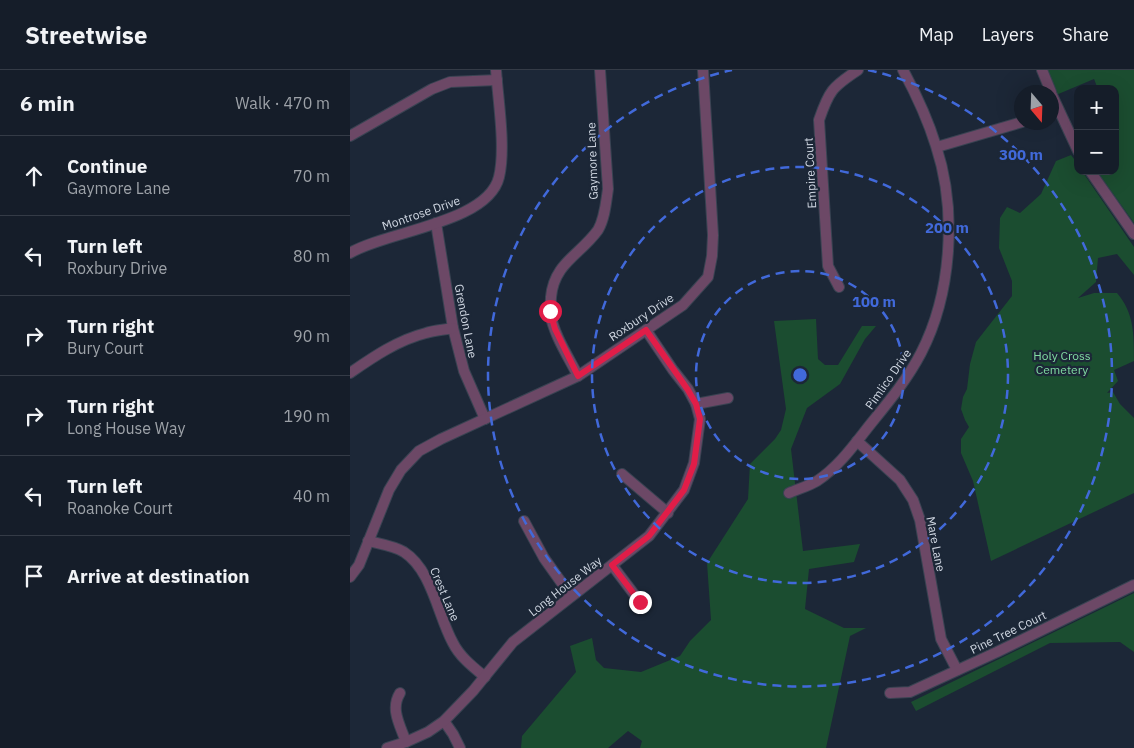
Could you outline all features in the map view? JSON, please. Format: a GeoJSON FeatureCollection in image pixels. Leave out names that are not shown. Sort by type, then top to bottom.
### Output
{"type":"FeatureCollection","features":[{"type":"Feature","properties":{"kind":"street","name":"Gaymore Lane"},"geometry":{"type":"LineString","coordinates":[[578,376],[555,329],[550,311],[552,291],[559,271],[599,228],[606,208],[608,189],[600,70]]}},
{"type":"Feature","properties":{"kind":"street","name":"Roxbury Drive"},"geometry":{"type":"LineString","coordinates":[[350,577],[359,565],[389,490],[401,470],[419,452],[441,438],[578,376],[683,304],[708,277],[713,235],[703,70]]}},
{"type":"Feature","properties":{"kind":"street","name":"Empire Court"},"geometry":{"type":"LineString","coordinates":[[839,288],[828,266],[819,120],[826,98],[838,83],[858,70]]}},
{"type":"Feature","properties":{"kind":"street","name":"Pimlico Drive"},"geometry":{"type":"LineString","coordinates":[[789,493],[815,482],[834,468],[894,395],[921,353],[933,327],[945,284],[949,224],[946,189],[937,147],[915,92],[903,70]]}},
{"type":"Feature","properties":{"kind":"street"},"geometry":{"type":"LineString","coordinates":[[1042,70],[1048,85]]}},
{"type":"Feature","properties":{"kind":"street"},"geometry":{"type":"LineString","coordinates":[[350,136],[432,89],[450,82],[496,75]]}},
{"type":"Feature","properties":{"kind":"street","name":"Montrose Drive"},"geometry":{"type":"LineString","coordinates":[[350,252],[389,237],[461,215],[475,207],[489,194],[498,179],[502,157],[496,75]]}},
{"type":"Feature","properties":{"kind":"street"},"geometry":{"type":"LineString","coordinates":[[1059,119],[1074,144]]}},
{"type":"Feature","properties":{"kind":"street"},"geometry":{"type":"LineString","coordinates":[[937,147],[1014,124]]}},
{"type":"Feature","properties":{"kind":"street"},"geometry":{"type":"LineString","coordinates":[[1093,175],[1134,234]]}},
{"type":"Feature","properties":{"kind":"street","name":"Grendon Lane"},"geometry":{"type":"LineString","coordinates":[[436,223],[454,328],[464,371],[485,419]]}},
{"type":"Feature","properties":{"kind":"street"},"geometry":{"type":"LineString","coordinates":[[350,374],[371,358],[403,341],[426,332],[454,328]]}},
{"type":"Feature","properties":{"kind":"street"},"geometry":{"type":"LineString","coordinates":[[646,330],[696,404],[728,398]]}},
{"type":"Feature","properties":{"kind":"street","name":"Long House Way"},"geometry":{"type":"LineString","coordinates":[[387,748],[428,732],[444,721],[485,677],[514,642],[649,536],[684,490],[694,464],[700,419],[696,404]]}},
{"type":"Feature","properties":{"kind":"street","name":"Mare Lane"},"geometry":{"type":"LineString","coordinates":[[857,440],[900,480],[913,500],[920,520],[941,638],[957,670]]}},
{"type":"Feature","properties":{"kind":"street"},"geometry":{"type":"LineString","coordinates":[[622,474],[668,513]]}},
{"type":"Feature","properties":{"kind":"street"},"geometry":{"type":"LineString","coordinates":[[524,520],[544,558],[571,596]]}},
{"type":"Feature","properties":{"kind":"street","name":"Crest Lane"},"geometry":{"type":"LineString","coordinates":[[368,540],[405,552],[417,564],[426,579],[453,645],[463,658],[485,677]]}},
{"type":"Feature","properties":{"kind":"street"},"geometry":{"type":"LineString","coordinates":[[612,565],[640,602]]}},
{"type":"Feature","properties":{"kind":"street","name":"Pine Tree Court"},"geometry":{"type":"LineString","coordinates":[[890,693],[910,692],[1134,585]]}},
{"type":"Feature","properties":{"kind":"street"},"geometry":{"type":"LineString","coordinates":[[400,693],[394,709],[406,742]]}},
{"type":"Feature","properties":{"kind":"street"},"geometry":{"type":"LineString","coordinates":[[444,721],[460,748]]}},
{"type":"Feature","properties":{"kind":"green space"},"geometry":{"type":"Polygon","coordinates":[[[1045,70],[1134,70],[1134,223],[1100,175],[1119,175],[1119,85],[1096,85],[1094,79],[1080,85],[1074,85],[1074,87],[1059,94],[1059,85],[1052,85],[1045,70]]]}},
{"type":"Feature","properties":{"kind":"green space","name":"Holy Cross Cemetery"},"geometry":{"type":"Polygon","coordinates":[[[1071,155],[1074,159],[1074,175],[1085,175],[1134,247],[1134,275],[1117,254],[1098,258],[1096,282],[1078,298],[1094,293],[1117,293],[1130,316],[1133,332],[1134,361],[1114,370],[1118,381],[1107,393],[1113,392],[1120,404],[1134,418],[1134,493],[991,561],[973,481],[961,453],[961,439],[969,427],[961,409],[976,342],[1012,296],[1012,281],[999,248],[1000,218],[1007,207],[1020,213],[1041,194],[1056,161],[1071,155]]]}},
{"type":"Feature","properties":{"kind":"green space"},"geometry":{"type":"Polygon","coordinates":[[[816,319],[818,359],[825,365],[838,365],[862,326],[876,326],[865,339],[840,384],[807,408],[791,449],[803,551],[860,544],[854,562],[809,569],[805,609],[844,628],[866,628],[850,636],[826,748],[640,748],[642,741],[628,731],[608,748],[521,748],[522,736],[576,672],[570,646],[592,638],[596,660],[604,668],[641,672],[680,656],[690,641],[711,620],[707,563],[748,499],[750,464],[775,439],[781,430],[786,409],[774,321],[816,319]]]}},
{"type":"Feature","properties":{"kind":"green space"},"geometry":{"type":"Polygon","coordinates":[[[1134,593],[1134,652],[1120,642],[1050,643],[916,711],[911,702],[1134,593]]]}},
{"type":"Feature","properties":{"kind":"route"},"geometry":{"type":"LineString","coordinates":[[550,311],[555,329],[578,376],[646,330],[696,404],[700,419],[694,464],[684,490],[649,536],[612,565],[640,602]]}}]}
